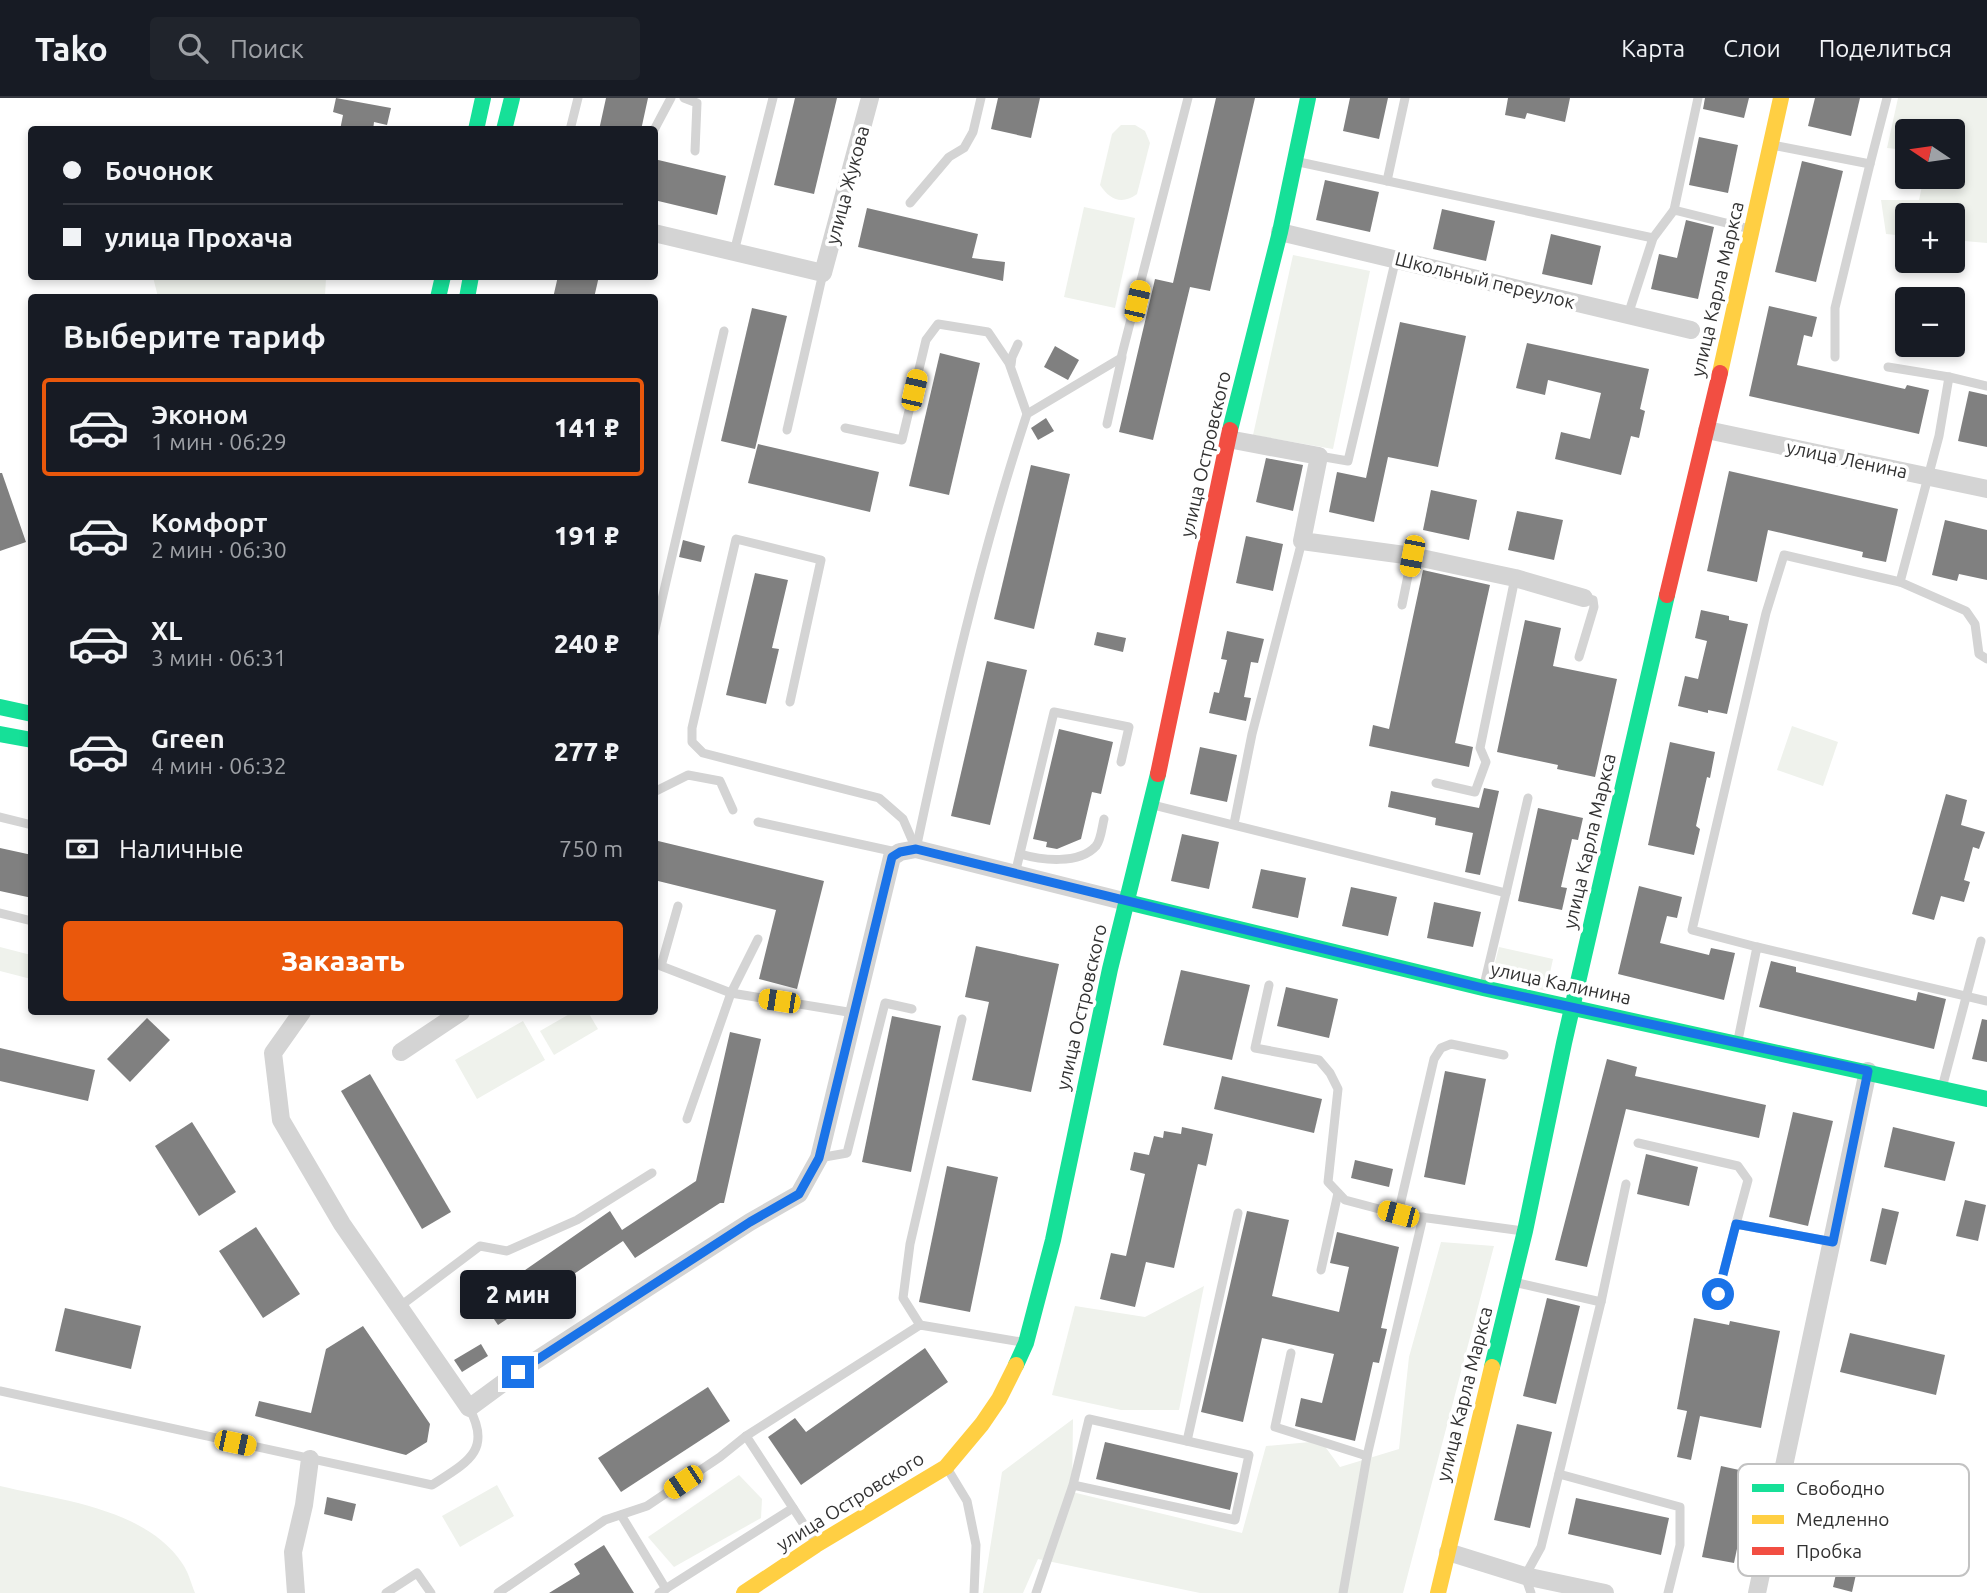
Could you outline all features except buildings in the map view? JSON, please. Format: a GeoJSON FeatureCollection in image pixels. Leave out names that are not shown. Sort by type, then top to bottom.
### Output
{"type":"FeatureCollection","features":[{"type":"Feature","properties":{"kind":"street"},"geometry":{"type":"LineString","coordinates":[[477,126],[483,98]]}},
{"type":"Feature","properties":{"kind":"street"},"geometry":{"type":"LineString","coordinates":[[506,126],[512,98]]}},
{"type":"Feature","properties":{"kind":"street","name":"улица Жукова"},"geometry":{"type":"LineString","coordinates":[[823,273],[870,98]]}},
{"type":"Feature","properties":{"kind":"street","name":"улица Островского"},"geometry":{"type":"LineString","coordinates":[[744,1593],[946,1466],[993,1408],[1026,1343],[1053,1240],[1110,969],[1151,805],[1228,439],[1280,232],[1308,98]]}},
{"type":"Feature","properties":{"kind":"street","name":"улица Карла Маркса"},"geometry":{"type":"LineString","coordinates":[[1438,1593],[1525,1231],[1573,1006],[1781,98]]}},
{"type":"Feature","properties":{"kind":"street","name":"Школьный переулок"},"geometry":{"type":"LineString","coordinates":[[1280,232],[1691,330]]}},
{"type":"Feature","properties":{"kind":"street"},"geometry":{"type":"LineString","coordinates":[[658,234],[823,273]]}},
{"type":"Feature","properties":{"kind":"street","name":"улица Ленина"},"geometry":{"type":"LineString","coordinates":[[1707,429],[1987,489]]}},
{"type":"Feature","properties":{"kind":"street"},"geometry":{"type":"LineString","coordinates":[[1228,439],[1319,456],[1302,541],[1412,556],[1515,578],[1592,600]]}},
{"type":"Feature","properties":{"kind":"street"},"geometry":{"type":"LineString","coordinates":[[0,707],[28,713]]}},
{"type":"Feature","properties":{"kind":"street"},"geometry":{"type":"LineString","coordinates":[[0,734],[28,739]]}},
{"type":"Feature","properties":{"kind":"street"},"geometry":{"type":"LineString","coordinates":[[300,1015],[273,1053],[281,1120],[342,1224],[469,1408],[518,1372],[635,1296],[750,1222],[799,1194],[819,1158],[892,857],[908,851],[1127,902]]}},
{"type":"Feature","properties":{"kind":"street","name":"улица Калинина"},"geometry":{"type":"LineString","coordinates":[[1127,902],[1483,988],[1738,1042],[1987,1099]]}},
{"type":"Feature","properties":{"kind":"street"},"geometry":{"type":"LineString","coordinates":[[401,1052],[456,1015]]}},
{"type":"Feature","properties":{"kind":"street"},"geometry":{"type":"LineString","coordinates":[[1786,1464],[1868,1071]]}},
{"type":"Feature","properties":{"kind":"street"},"geometry":{"type":"LineString","coordinates":[[296,1593],[293,1552],[304,1505],[310,1459]]}},
{"type":"Feature","properties":{"kind":"street"},"geometry":{"type":"LineString","coordinates":[[1448,1552],[1525,1576],[1605,1593]]}},
{"type":"Feature","properties":{"kind":"lane"},"geometry":{"type":"LineString","coordinates":[[571,126],[578,98]]}},
{"type":"Feature","properties":{"kind":"lane"},"geometry":{"type":"LineString","coordinates":[[656,126],[671,98]]}},
{"type":"Feature","properties":{"kind":"lane"},"geometry":{"type":"LineString","coordinates":[[684,98],[697,103],[695,151]]}},
{"type":"Feature","properties":{"kind":"lane"},"geometry":{"type":"LineString","coordinates":[[734,252],[773,98]]}},
{"type":"Feature","properties":{"kind":"lane"},"geometry":{"type":"LineString","coordinates":[[910,203],[949,157],[964,148],[973,132],[981,98]]}},
{"type":"Feature","properties":{"kind":"lane"},"geometry":{"type":"LineString","coordinates":[[1107,424],[1188,98]]}},
{"type":"Feature","properties":{"kind":"lane"},"geometry":{"type":"LineString","coordinates":[[1387,181],[1405,98]]}},
{"type":"Feature","properties":{"kind":"lane"},"geometry":{"type":"LineString","coordinates":[[1628,315],[1653,238],[1674,210],[1698,98]]}},
{"type":"Feature","properties":{"kind":"lane"},"geometry":{"type":"LineString","coordinates":[[1835,357],[1835,308],[1887,98]]}},
{"type":"Feature","properties":{"kind":"lane"},"geometry":{"type":"LineString","coordinates":[[1771,144],[1870,164]]}},
{"type":"Feature","properties":{"kind":"lane"},"geometry":{"type":"LineString","coordinates":[[1295,161],[1653,238]]}},
{"type":"Feature","properties":{"kind":"lane"},"geometry":{"type":"LineString","coordinates":[[1674,210],[1752,230]]}},
{"type":"Feature","properties":{"kind":"lane"},"geometry":{"type":"LineString","coordinates":[[1319,456],[1348,461],[1396,258]]}},
{"type":"Feature","properties":{"kind":"lane"},"geometry":{"type":"LineString","coordinates":[[787,430],[823,273]]}},
{"type":"Feature","properties":{"kind":"lane"},"geometry":{"type":"LineString","coordinates":[[845,428],[902,440],[926,340],[938,324],[988,332],[1011,367],[1027,414],[1004,485],[970,611],[920,823],[908,851]]}},
{"type":"Feature","properties":{"kind":"lane"},"geometry":{"type":"LineString","coordinates":[[658,617],[724,331]]}},
{"type":"Feature","properties":{"kind":"lane"},"geometry":{"type":"LineString","coordinates":[[1011,367],[1018,344]]}},
{"type":"Feature","properties":{"kind":"lane"},"geometry":{"type":"LineString","coordinates":[[1027,414],[1122,357]]}},
{"type":"Feature","properties":{"kind":"lane"},"geometry":{"type":"LineString","coordinates":[[1888,367],[1987,386]]}},
{"type":"Feature","properties":{"kind":"lane"},"geometry":{"type":"LineString","coordinates":[[1900,582],[1939,436],[1949,377]]}},
{"type":"Feature","properties":{"kind":"lane"},"geometry":{"type":"LineString","coordinates":[[790,702],[821,560],[736,539],[692,728],[692,742],[703,752],[879,798],[903,819],[908,851]]}},
{"type":"Feature","properties":{"kind":"lane"},"geometry":{"type":"LineString","coordinates":[[1234,824],[1252,734],[1302,541]]}},
{"type":"Feature","properties":{"kind":"lane"},"geometry":{"type":"LineString","coordinates":[[1987,659],[1979,654],[1975,624],[1966,611],[1900,582],[1784,555],[1766,613],[1692,930],[1987,1001]]}},
{"type":"Feature","properties":{"kind":"lane"},"geometry":{"type":"LineString","coordinates":[[1402,605],[1412,556]]}},
{"type":"Feature","properties":{"kind":"lane"},"geometry":{"type":"LineString","coordinates":[[1436,783],[1475,792],[1486,762],[1480,748],[1515,578]]}},
{"type":"Feature","properties":{"kind":"lane"},"geometry":{"type":"LineString","coordinates":[[1579,657],[1594,607],[1592,600]]}},
{"type":"Feature","properties":{"kind":"lane"},"geometry":{"type":"LineString","coordinates":[[1014,874],[1054,712],[1129,727],[1121,762]]}},
{"type":"Feature","properties":{"kind":"lane"},"geometry":{"type":"LineString","coordinates":[[658,790],[688,775],[720,781],[733,810]]}},
{"type":"Feature","properties":{"kind":"lane"},"geometry":{"type":"LineString","coordinates":[[1483,988],[1528,798]]}},
{"type":"Feature","properties":{"kind":"lane"},"geometry":{"type":"LineString","coordinates":[[1151,805],[1506,893]]}},
{"type":"Feature","properties":{"kind":"lane"},"geometry":{"type":"LineString","coordinates":[[0,817],[28,824]]}},
{"type":"Feature","properties":{"kind":"lane"},"geometry":{"type":"LineString","coordinates":[[1020,854],[1041,860],[1083,856],[1098,845],[1104,819]]}},
{"type":"Feature","properties":{"kind":"lane"},"geometry":{"type":"LineString","coordinates":[[758,822],[908,851]]}},
{"type":"Feature","properties":{"kind":"lane"},"geometry":{"type":"LineString","coordinates":[[678,906],[661,966],[731,993],[854,1013]]}},
{"type":"Feature","properties":{"kind":"lane"},"geometry":{"type":"LineString","coordinates":[[0,914],[28,920]]}},
{"type":"Feature","properties":{"kind":"lane"},"geometry":{"type":"LineString","coordinates":[[687,1119],[731,993],[758,939]]}},
{"type":"Feature","properties":{"kind":"lane"},"geometry":{"type":"LineString","coordinates":[[1942,1089],[1981,941]]}},
{"type":"Feature","properties":{"kind":"lane"},"geometry":{"type":"LineString","coordinates":[[1738,1042],[1757,947]]}},
{"type":"Feature","properties":{"kind":"lane"},"geometry":{"type":"LineString","coordinates":[[1269,985],[1255,1048],[1319,1060],[1330,1073],[1338,1089],[1328,1182],[1345,1200],[1398,1214],[1525,1231]]}},
{"type":"Feature","properties":{"kind":"lane"},"geometry":{"type":"LineString","coordinates":[[819,1158],[847,1153],[885,1003],[912,1009]]}},
{"type":"Feature","properties":{"kind":"lane"},"geometry":{"type":"LineString","coordinates":[[920,1325],[903,1298],[910,1244],[962,1019]]}},
{"type":"Feature","properties":{"kind":"lane"},"geometry":{"type":"LineString","coordinates":[[1398,1214],[1434,1059],[1441,1048],[1451,1044],[1504,1055]]}},
{"type":"Feature","properties":{"kind":"lane"},"geometry":{"type":"LineString","coordinates":[[1638,1143],[1738,1166],[1748,1180],[1718,1294]]}},
{"type":"Feature","properties":{"kind":"lane"},"geometry":{"type":"LineString","coordinates":[[400,1307],[480,1246],[508,1251],[577,1220],[652,1173]]}},
{"type":"Feature","properties":{"kind":"lane"},"geometry":{"type":"LineString","coordinates":[[1531,1593],[1525,1576],[1541,1547],[1601,1302],[1626,1184]]}},
{"type":"Feature","properties":{"kind":"lane"},"geometry":{"type":"LineString","coordinates":[[1321,1270],[1339,1193]]}},
{"type":"Feature","properties":{"kind":"lane"},"geometry":{"type":"LineString","coordinates":[[1187,1441],[1238,1213]]}},
{"type":"Feature","properties":{"kind":"lane"},"geometry":{"type":"LineString","coordinates":[[1343,1593],[1367,1456],[1423,1217]]}},
{"type":"Feature","properties":{"kind":"lane"},"geometry":{"type":"LineString","coordinates":[[1736,1224],[1833,1242]]}},
{"type":"Feature","properties":{"kind":"lane"},"geometry":{"type":"LineString","coordinates":[[1513,1282],[1601,1302]]}},
{"type":"Feature","properties":{"kind":"lane"},"geometry":{"type":"LineString","coordinates":[[498,1593],[605,1520],[647,1506],[720,1457],[746,1436],[920,1325],[1026,1343]]}},
{"type":"Feature","properties":{"kind":"lane"},"geometry":{"type":"LineString","coordinates":[[1291,1353],[1275,1426],[1367,1456]]}},
{"type":"Feature","properties":{"kind":"lane"},"geometry":{"type":"LineString","coordinates":[[0,1391],[432,1485],[471,1457],[480,1437],[478,1424],[469,1408]]}},
{"type":"Feature","properties":{"kind":"lane"},"geometry":{"type":"LineString","coordinates":[[1036,1593],[1073,1485],[1089,1419],[1249,1455],[1235,1520],[1073,1485]]}},
{"type":"Feature","properties":{"kind":"lane"},"geometry":{"type":"LineString","coordinates":[[746,1436],[817,1545]]}},
{"type":"Feature","properties":{"kind":"lane"},"geometry":{"type":"LineString","coordinates":[[946,1466],[967,1501],[976,1545],[974,1593]]}},
{"type":"Feature","properties":{"kind":"lane"},"geometry":{"type":"LineString","coordinates":[[1559,1474],[1680,1507],[1680,1545],[1668,1593]]}},
{"type":"Feature","properties":{"kind":"lane"},"geometry":{"type":"LineString","coordinates":[[621,1515],[662,1591],[793,1508]]}},
{"type":"Feature","properties":{"kind":"lane"},"geometry":{"type":"LineString","coordinates":[[386,1593],[417,1573],[431,1593]]}},
{"type":"Feature","properties":{"kind":"shaded area"},"geometry":{"type":"Polygon","coordinates":[[[1898,98],[1987,98],[1987,243],[1965,241],[1965,203],[1895,203],[1895,235],[1886,234],[1881,200],[1919,200],[1921,189],[1965,189],[1965,119],[1895,119],[1895,149],[1887,148],[1898,98]]]}},
{"type":"Feature","properties":{"kind":"shaded area"},"geometry":{"type":"Polygon","coordinates":[[[1121,125],[1135,125],[1145,131],[1150,143],[1137,194],[1121,200],[1112,197],[1100,185],[1112,134],[1121,125]]]}},
{"type":"Feature","properties":{"kind":"shaded area"},"geometry":{"type":"Polygon","coordinates":[[[1084,207],[1135,218],[1115,308],[1064,297],[1084,207]]]}},
{"type":"Feature","properties":{"kind":"shaded area"},"geometry":{"type":"Polygon","coordinates":[[[1293,255],[1370,271],[1333,449],[1253,435],[1293,255]]]}},
{"type":"Feature","properties":{"kind":"shaded area"},"geometry":{"type":"Polygon","coordinates":[[[154,280],[326,280],[325,294],[157,294],[154,280]]]}},
{"type":"Feature","properties":{"kind":"shaded area"},"geometry":{"type":"Polygon","coordinates":[[[1792,726],[1838,742],[1823,786],[1777,770],[1792,726]]]}},
{"type":"Feature","properties":{"kind":"shaded area"},"geometry":{"type":"Polygon","coordinates":[[[0,947],[28,954],[28,978],[0,971],[0,947]]]}},
{"type":"Feature","properties":{"kind":"shaded area"},"geometry":{"type":"Polygon","coordinates":[[[1499,947],[1553,959],[1546,991],[1491,978],[1499,947]]]}},
{"type":"Feature","properties":{"kind":"shaded area"},"geometry":{"type":"Polygon","coordinates":[[[568,1015],[590,1015],[598,1029],[554,1055],[540,1031],[568,1015]]]}},
{"type":"Feature","properties":{"kind":"shaded area"},"geometry":{"type":"Polygon","coordinates":[[[523,1021],[545,1060],[477,1099],[455,1060],[523,1021]]]}},
{"type":"Feature","properties":{"kind":"shaded area"},"geometry":{"type":"Polygon","coordinates":[[[1441,1242],[1494,1246],[1403,1593],[1200,1593],[1038,1559],[1023,1593],[983,1593],[1002,1472],[1073,1419],[1072,1492],[1242,1533],[1266,1446],[1321,1441],[1340,1467],[1399,1449],[1409,1357],[1441,1242]]]}},
{"type":"Feature","properties":{"kind":"shaded area"},"geometry":{"type":"Polygon","coordinates":[[[1204,1286],[1179,1410],[1121,1410],[1052,1395],[1075,1306],[1145,1317],[1204,1286]]]}},
{"type":"Feature","properties":{"kind":"shaded area"},"geometry":{"type":"Polygon","coordinates":[[[739,1475],[762,1499],[761,1518],[674,1567],[648,1537],[739,1475]]]}},
{"type":"Feature","properties":{"kind":"shaded area"},"geometry":{"type":"Polygon","coordinates":[[[497,1485],[514,1516],[460,1547],[442,1516],[497,1485]]]}},
{"type":"Feature","properties":{"kind":"shaded area"},"geometry":{"type":"Polygon","coordinates":[[[0,1486],[99,1509],[146,1530],[166,1544],[182,1563],[195,1593],[0,1593],[0,1486]]]}},
{"type":"Feature","properties":{"kind":"traffic: fast"},"geometry":{"type":"LineString","coordinates":[[477,126],[483,98]]}},
{"type":"Feature","properties":{"kind":"traffic: fast"},"geometry":{"type":"LineString","coordinates":[[505,126],[512,98]]}},
{"type":"Feature","properties":{"kind":"traffic: fast"},"geometry":{"type":"LineString","coordinates":[[1230,430],[1280,232],[1308,98]]}},
{"type":"Feature","properties":{"kind":"traffic: fast"},"geometry":{"type":"LineString","coordinates":[[439,294],[442,280]]}},
{"type":"Feature","properties":{"kind":"traffic: fast"},"geometry":{"type":"LineString","coordinates":[[468,294],[470,280]]}},
{"type":"Feature","properties":{"kind":"traffic: fast"},"geometry":{"type":"LineString","coordinates":[[1492,1367],[1525,1231],[1564,1043],[1667,595]]}},
{"type":"Feature","properties":{"kind":"traffic: fast"},"geometry":{"type":"LineString","coordinates":[[0,707],[28,713]]}},
{"type":"Feature","properties":{"kind":"traffic: fast"},"geometry":{"type":"LineString","coordinates":[[0,734],[28,739]]}},
{"type":"Feature","properties":{"kind":"traffic: fast"},"geometry":{"type":"LineString","coordinates":[[1016,1365],[1026,1343],[1053,1240],[1110,969],[1158,774]]}},
{"type":"Feature","properties":{"kind":"traffic: fast"},"geometry":{"type":"LineString","coordinates":[[1127,902],[1483,988],[1987,1099]]}},
{"type":"Feature","properties":{"kind":"traffic: slow"},"geometry":{"type":"LineString","coordinates":[[1720,373],[1781,98]]}},
{"type":"Feature","properties":{"kind":"traffic: slow"},"geometry":{"type":"LineString","coordinates":[[744,1593],[816,1545],[946,1467],[982,1424],[999,1399],[1016,1365]]}},
{"type":"Feature","properties":{"kind":"traffic: slow"},"geometry":{"type":"LineString","coordinates":[[1438,1593],[1492,1367]]}},
{"type":"Feature","properties":{"kind":"traffic: jam"},"geometry":{"type":"LineString","coordinates":[[1667,595],[1720,373]]}},
{"type":"Feature","properties":{"kind":"traffic: jam"},"geometry":{"type":"LineString","coordinates":[[1158,774],[1230,430]]}},
{"type":"Feature","properties":{"kind":"route"},"geometry":{"type":"LineString","coordinates":[[518,1372],[750,1222],[799,1194],[819,1158],[892,857],[900,852],[916,849],[1483,988],[1868,1071],[1833,1242],[1736,1224],[1718,1294]]}}]}
